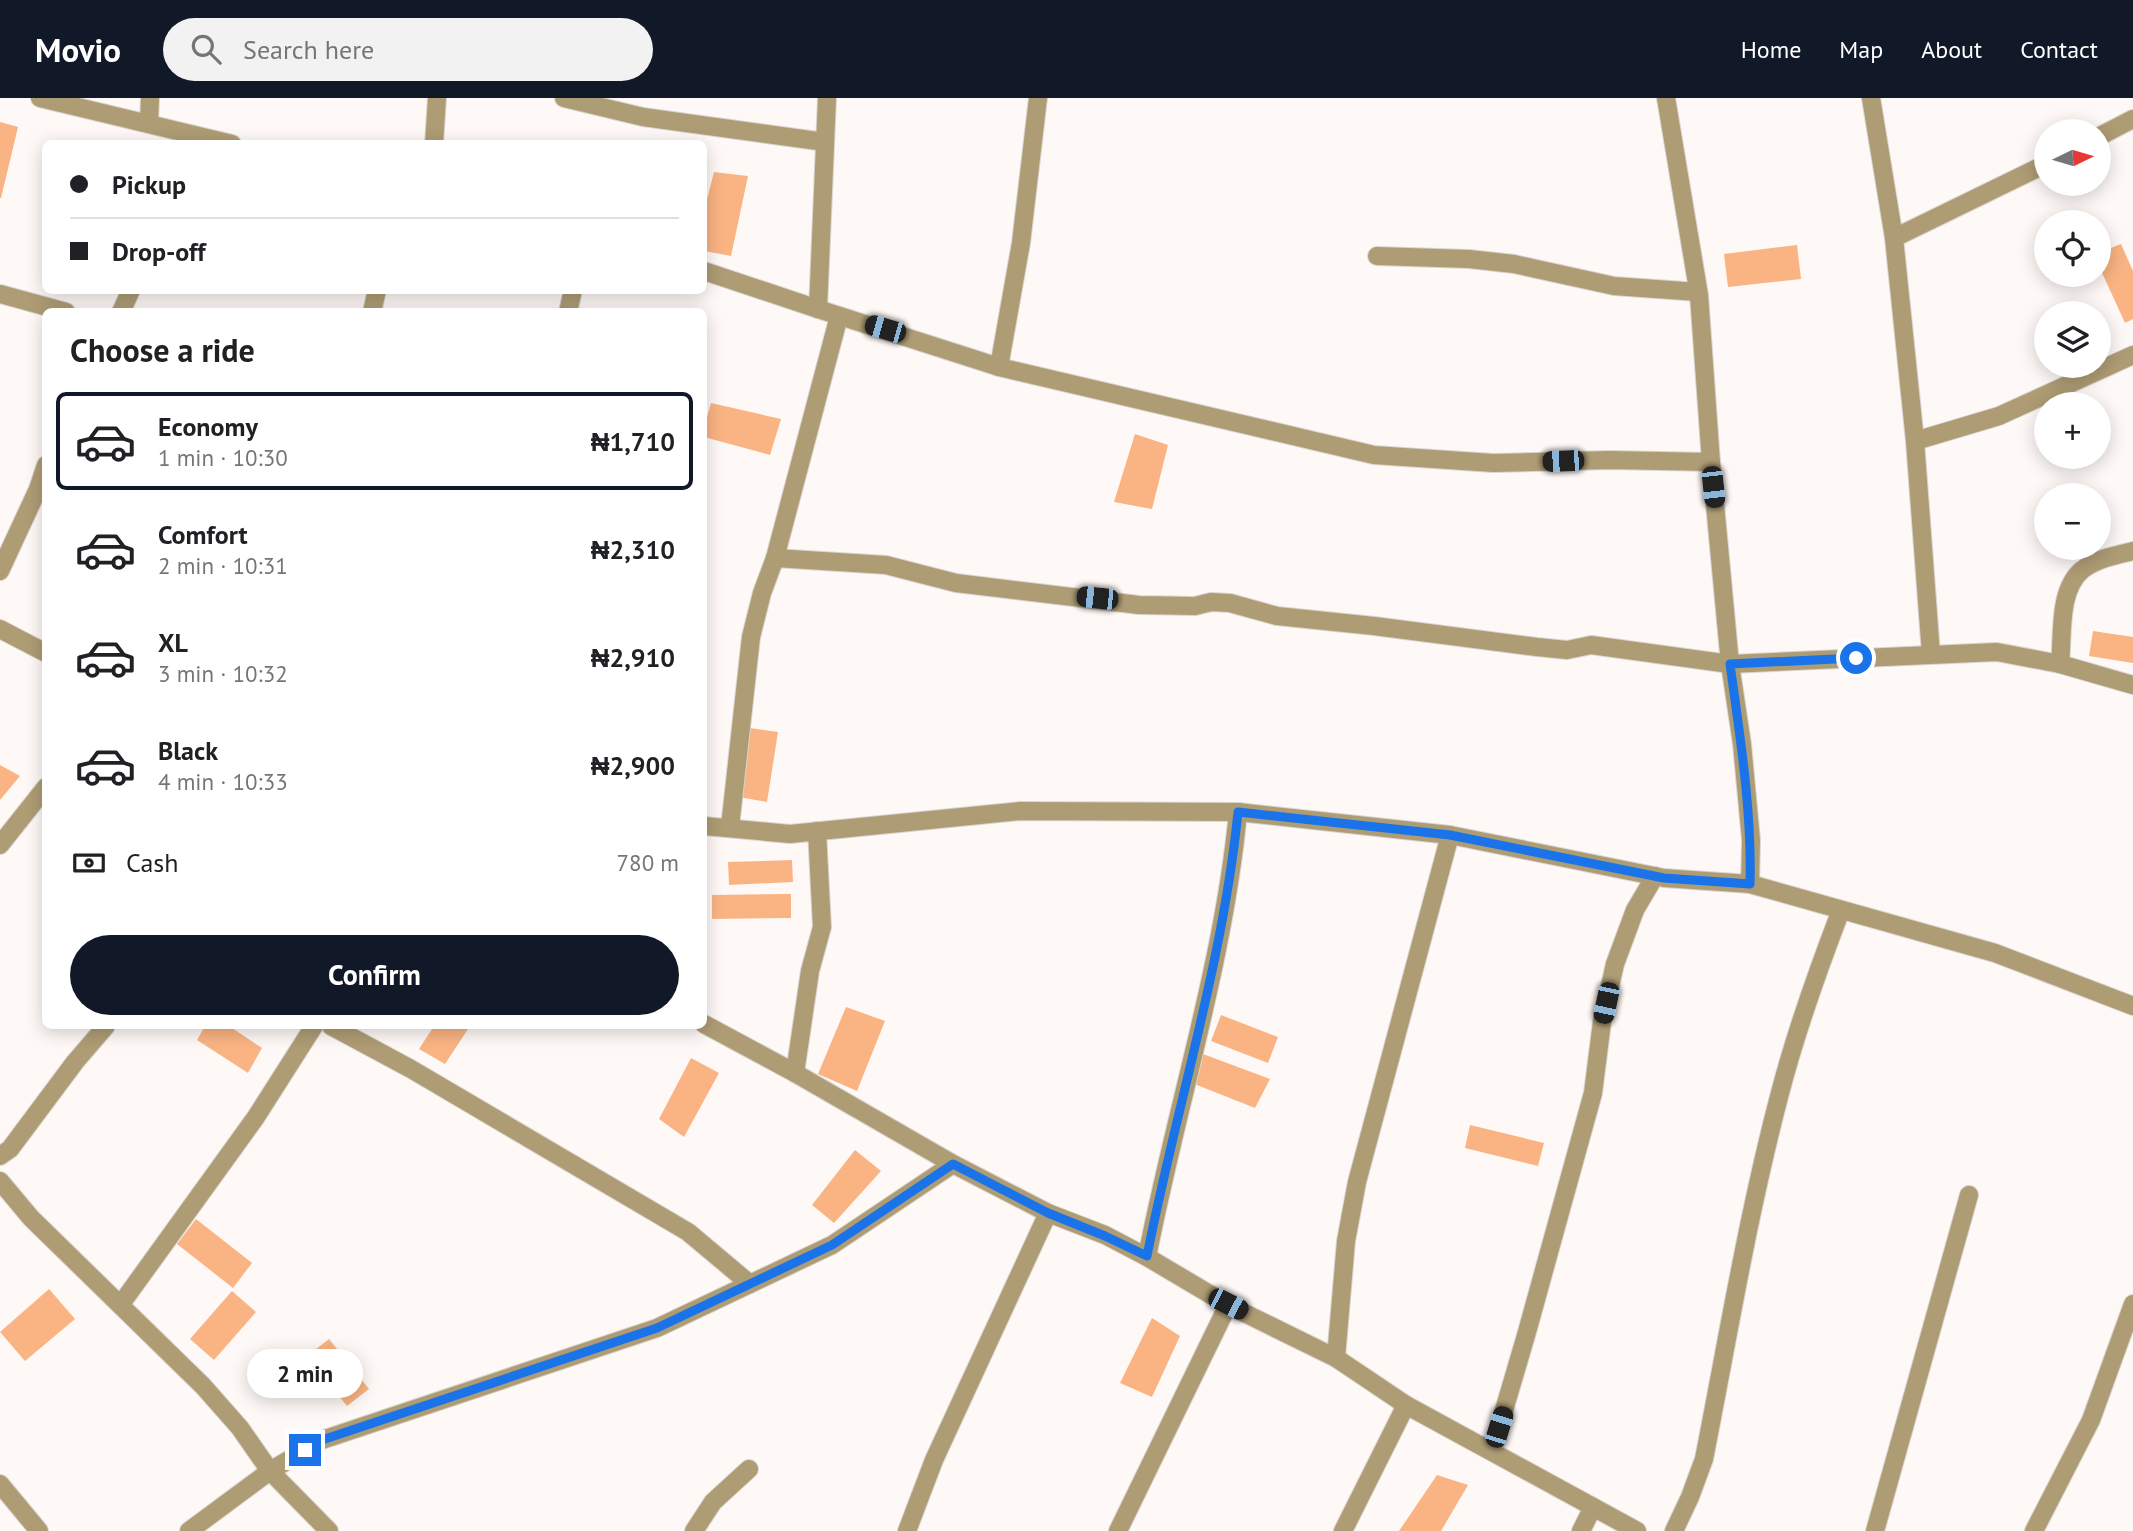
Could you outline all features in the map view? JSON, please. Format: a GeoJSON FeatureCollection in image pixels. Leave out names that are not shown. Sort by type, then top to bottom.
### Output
{"type":"FeatureCollection","features":[{"type":"Feature","properties":{"kind":"street"},"geometry":{"type":"LineString","coordinates":[[40,98],[149,124],[198,140]]}},
{"type":"Feature","properties":{"kind":"street"},"geometry":{"type":"LineString","coordinates":[[149,124],[150,98]]}},
{"type":"Feature","properties":{"kind":"street"},"geometry":{"type":"LineString","coordinates":[[434,140],[438,98]]}},
{"type":"Feature","properties":{"kind":"street"},"geometry":{"type":"LineString","coordinates":[[564,98],[643,117],[825,142]]}},
{"type":"Feature","properties":{"kind":"street"},"geometry":{"type":"LineString","coordinates":[[818,309],[827,98]]}},
{"type":"Feature","properties":{"kind":"street"},"geometry":{"type":"LineString","coordinates":[[999,367],[1021,243],[1038,98]]}},
{"type":"Feature","properties":{"kind":"street"},"geometry":{"type":"LineString","coordinates":[[1666,98],[1698,292],[1730,664],[1742,744],[1751,840],[1750,884]]}},
{"type":"Feature","properties":{"kind":"street"},"geometry":{"type":"LineString","coordinates":[[1871,98],[1894,237],[1915,440],[1931,653]]}},
{"type":"Feature","properties":{"kind":"street"},"geometry":{"type":"LineString","coordinates":[[2111,130],[2133,119]]}},
{"type":"Feature","properties":{"kind":"street"},"geometry":{"type":"LineString","coordinates":[[1894,237],[2034,170]]}},
{"type":"Feature","properties":{"kind":"street"},"geometry":{"type":"LineString","coordinates":[[1377,256],[1469,259],[1514,264],[1614,286],[1698,292]]}},
{"type":"Feature","properties":{"kind":"street"},"geometry":{"type":"LineString","coordinates":[[707,272],[999,367],[1374,455],[1493,463],[1610,460],[1711,462]]}},
{"type":"Feature","properties":{"kind":"street"},"geometry":{"type":"LineString","coordinates":[[0,294],[51,308]]}},
{"type":"Feature","properties":{"kind":"street"},"geometry":{"type":"LineString","coordinates":[[730,827],[751,637],[762,593],[775,558],[839,316]]}},
{"type":"Feature","properties":{"kind":"street"},"geometry":{"type":"LineString","coordinates":[[1915,440],[1999,416],[2133,355]]}},
{"type":"Feature","properties":{"kind":"street"},"geometry":{"type":"LineString","coordinates":[[0,571],[42,477]]}},
{"type":"Feature","properties":{"kind":"street"},"geometry":{"type":"LineString","coordinates":[[2060,664],[2066,596],[2074,578],[2084,568],[2133,551]]}},
{"type":"Feature","properties":{"kind":"street"},"geometry":{"type":"LineString","coordinates":[[775,558],[886,565],[956,583],[1139,605],[1195,606],[1230,603],[1277,615],[1537,647],[1567,650],[1591,645],[1730,664],[1997,652],[2060,664],[2133,685]]}},
{"type":"Feature","properties":{"kind":"street"},"geometry":{"type":"LineString","coordinates":[[0,629],[42,651]]}},
{"type":"Feature","properties":{"kind":"street"},"geometry":{"type":"LineString","coordinates":[[0,845],[42,792]]}},
{"type":"Feature","properties":{"kind":"street"},"geometry":{"type":"LineString","coordinates":[[707,825],[790,834],[1020,811],[1238,812],[1450,835],[1655,876],[1750,884],[1996,953],[2133,1006]]}},
{"type":"Feature","properties":{"kind":"street"},"geometry":{"type":"LineString","coordinates":[[1147,1256],[1232,872],[1238,812]]}},
{"type":"Feature","properties":{"kind":"street"},"geometry":{"type":"LineString","coordinates":[[795,1073],[810,971],[822,927],[817,831]]}},
{"type":"Feature","properties":{"kind":"street"},"geometry":{"type":"LineString","coordinates":[[1336,1358],[1342,1276],[1357,1182],[1450,835]]}},
{"type":"Feature","properties":{"kind":"street"},"geometry":{"type":"LineString","coordinates":[[1492,1451],[1592,1093],[1602,1022],[1615,964],[1634,910],[1655,876]]}},
{"type":"Feature","properties":{"kind":"street"},"geometry":{"type":"LineString","coordinates":[[1674,1531],[1704,1460],[1752,1207],[1780,1091],[1813,985],[1841,911]]}},
{"type":"Feature","properties":{"kind":"street"},"geometry":{"type":"LineString","coordinates":[[707,1026],[953,1164],[1048,1213],[1147,1256],[1228,1304],[1336,1358],[1406,1405],[1637,1531]]}},
{"type":"Feature","properties":{"kind":"street"},"geometry":{"type":"LineString","coordinates":[[0,1156],[10,1149],[75,1062],[103,1029]]}},
{"type":"Feature","properties":{"kind":"street"},"geometry":{"type":"LineString","coordinates":[[121,1304],[256,1117],[312,1029]]}},
{"type":"Feature","properties":{"kind":"street"},"geometry":{"type":"LineString","coordinates":[[337,1029],[411,1069],[688,1232],[750,1284]]}},
{"type":"Feature","properties":{"kind":"street"},"geometry":{"type":"LineString","coordinates":[[189,1531],[270,1471],[322,1440],[657,1328],[832,1245],[953,1164]]}},
{"type":"Feature","properties":{"kind":"street"},"geometry":{"type":"LineString","coordinates":[[0,1181],[31,1217],[203,1386],[240,1428],[270,1471],[329,1531]]}},
{"type":"Feature","properties":{"kind":"street"},"geometry":{"type":"LineString","coordinates":[[1875,1531],[1969,1195]]}},
{"type":"Feature","properties":{"kind":"street"},"geometry":{"type":"LineString","coordinates":[[907,1531],[934,1460],[1048,1213]]}},
{"type":"Feature","properties":{"kind":"street"},"geometry":{"type":"LineString","coordinates":[[1118,1531],[1228,1304]]}},
{"type":"Feature","properties":{"kind":"street"},"geometry":{"type":"LineString","coordinates":[[2034,1531],[2091,1420],[2133,1304]]}},
{"type":"Feature","properties":{"kind":"street"},"geometry":{"type":"LineString","coordinates":[[1343,1531],[1406,1405]]}},
{"type":"Feature","properties":{"kind":"street"},"geometry":{"type":"LineString","coordinates":[[694,1531],[713,1502],[749,1469]]}},
{"type":"Feature","properties":{"kind":"street"},"geometry":{"type":"LineString","coordinates":[[0,1484],[39,1531]]}},
{"type":"Feature","properties":{"kind":"street"},"geometry":{"type":"LineString","coordinates":[[1581,1531],[1593,1507]]}},
{"type":"Feature","properties":{"kind":"building"},"geometry":{"type":"Polygon","coordinates":[[[0,122],[18,127],[1,198],[0,198],[0,122]]]}},
{"type":"Feature","properties":{"kind":"building"},"geometry":{"type":"Polygon","coordinates":[[[714,172],[748,176],[731,256],[707,252],[707,199],[714,172]]]}},
{"type":"Feature","properties":{"kind":"building"},"geometry":{"type":"Polygon","coordinates":[[[2121,244],[2133,271],[2133,319],[2125,323],[2109,287],[2111,287],[2111,248],[2121,244]]]}},
{"type":"Feature","properties":{"kind":"building"},"geometry":{"type":"Polygon","coordinates":[[[1797,245],[1801,279],[1728,287],[1724,254],[1797,245]]]}},
{"type":"Feature","properties":{"kind":"building"},"geometry":{"type":"Polygon","coordinates":[[[711,403],[781,419],[770,455],[707,438],[707,417],[711,403]]]}},
{"type":"Feature","properties":{"kind":"building"},"geometry":{"type":"Polygon","coordinates":[[[1135,434],[1168,445],[1152,509],[1114,502],[1135,434]]]}},
{"type":"Feature","properties":{"kind":"building"},"geometry":{"type":"Polygon","coordinates":[[[2093,631],[2133,637],[2133,663],[2089,656],[2093,631]]]}},
{"type":"Feature","properties":{"kind":"building"},"geometry":{"type":"Polygon","coordinates":[[[750,728],[778,732],[767,802],[739,797],[750,728]]]}},
{"type":"Feature","properties":{"kind":"building"},"geometry":{"type":"Polygon","coordinates":[[[0,765],[20,776],[0,800],[0,765]]]}},
{"type":"Feature","properties":{"kind":"building"},"geometry":{"type":"Polygon","coordinates":[[[792,860],[793,882],[729,885],[728,862],[792,860]]]}},
{"type":"Feature","properties":{"kind":"building"},"geometry":{"type":"Polygon","coordinates":[[[791,894],[791,918],[712,919],[712,895],[791,894]]]}},
{"type":"Feature","properties":{"kind":"building"},"geometry":{"type":"Polygon","coordinates":[[[846,1007],[885,1021],[857,1091],[818,1074],[846,1007]]]}},
{"type":"Feature","properties":{"kind":"building"},"geometry":{"type":"Polygon","coordinates":[[[1221,1015],[1278,1037],[1268,1063],[1211,1041],[1221,1015]]]}},
{"type":"Feature","properties":{"kind":"building"},"geometry":{"type":"Polygon","coordinates":[[[203,1029],[234,1029],[262,1048],[248,1073],[197,1040],[203,1029]]]}},
{"type":"Feature","properties":{"kind":"building"},"geometry":{"type":"Polygon","coordinates":[[[432,1029],[468,1029],[445,1064],[419,1049],[432,1029]]]}},
{"type":"Feature","properties":{"kind":"building"},"geometry":{"type":"Polygon","coordinates":[[[1203,1054],[1270,1079],[1255,1108],[1192,1083],[1203,1054]]]}},
{"type":"Feature","properties":{"kind":"building"},"geometry":{"type":"Polygon","coordinates":[[[691,1058],[719,1073],[684,1137],[659,1119],[691,1058]]]}},
{"type":"Feature","properties":{"kind":"building"},"geometry":{"type":"Polygon","coordinates":[[[1470,1125],[1544,1143],[1538,1166],[1465,1148],[1470,1125]]]}},
{"type":"Feature","properties":{"kind":"building"},"geometry":{"type":"Polygon","coordinates":[[[855,1150],[881,1171],[834,1223],[812,1205],[855,1150]]]}},
{"type":"Feature","properties":{"kind":"building"},"geometry":{"type":"Polygon","coordinates":[[[196,1219],[252,1263],[233,1288],[177,1244],[196,1219]]]}},
{"type":"Feature","properties":{"kind":"building"},"geometry":{"type":"Polygon","coordinates":[[[49,1289],[75,1319],[25,1361],[0,1332],[49,1289]]]}},
{"type":"Feature","properties":{"kind":"building"},"geometry":{"type":"Polygon","coordinates":[[[232,1291],[256,1312],[214,1360],[190,1339],[232,1291]]]}},
{"type":"Feature","properties":{"kind":"building"},"geometry":{"type":"Polygon","coordinates":[[[1152,1318],[1180,1336],[1152,1397],[1120,1383],[1152,1318]]]}},
{"type":"Feature","properties":{"kind":"building"},"geometry":{"type":"Polygon","coordinates":[[[329,1339],[369,1389],[347,1406],[307,1356],[329,1339]]]}},
{"type":"Feature","properties":{"kind":"building"},"geometry":{"type":"Polygon","coordinates":[[[1437,1475],[1468,1485],[1441,1531],[1399,1531],[1437,1475]]]}},
{"type":"Feature","properties":{"kind":"route"},"geometry":{"type":"LineString","coordinates":[[305,1450],[322,1440],[495,1380],[657,1328],[832,1245],[953,1164],[1048,1213],[1147,1256],[1232,872],[1238,812],[1450,835],[1664,878],[1750,884],[1751,840],[1742,744],[1730,664],[1856,658]]}}]}
